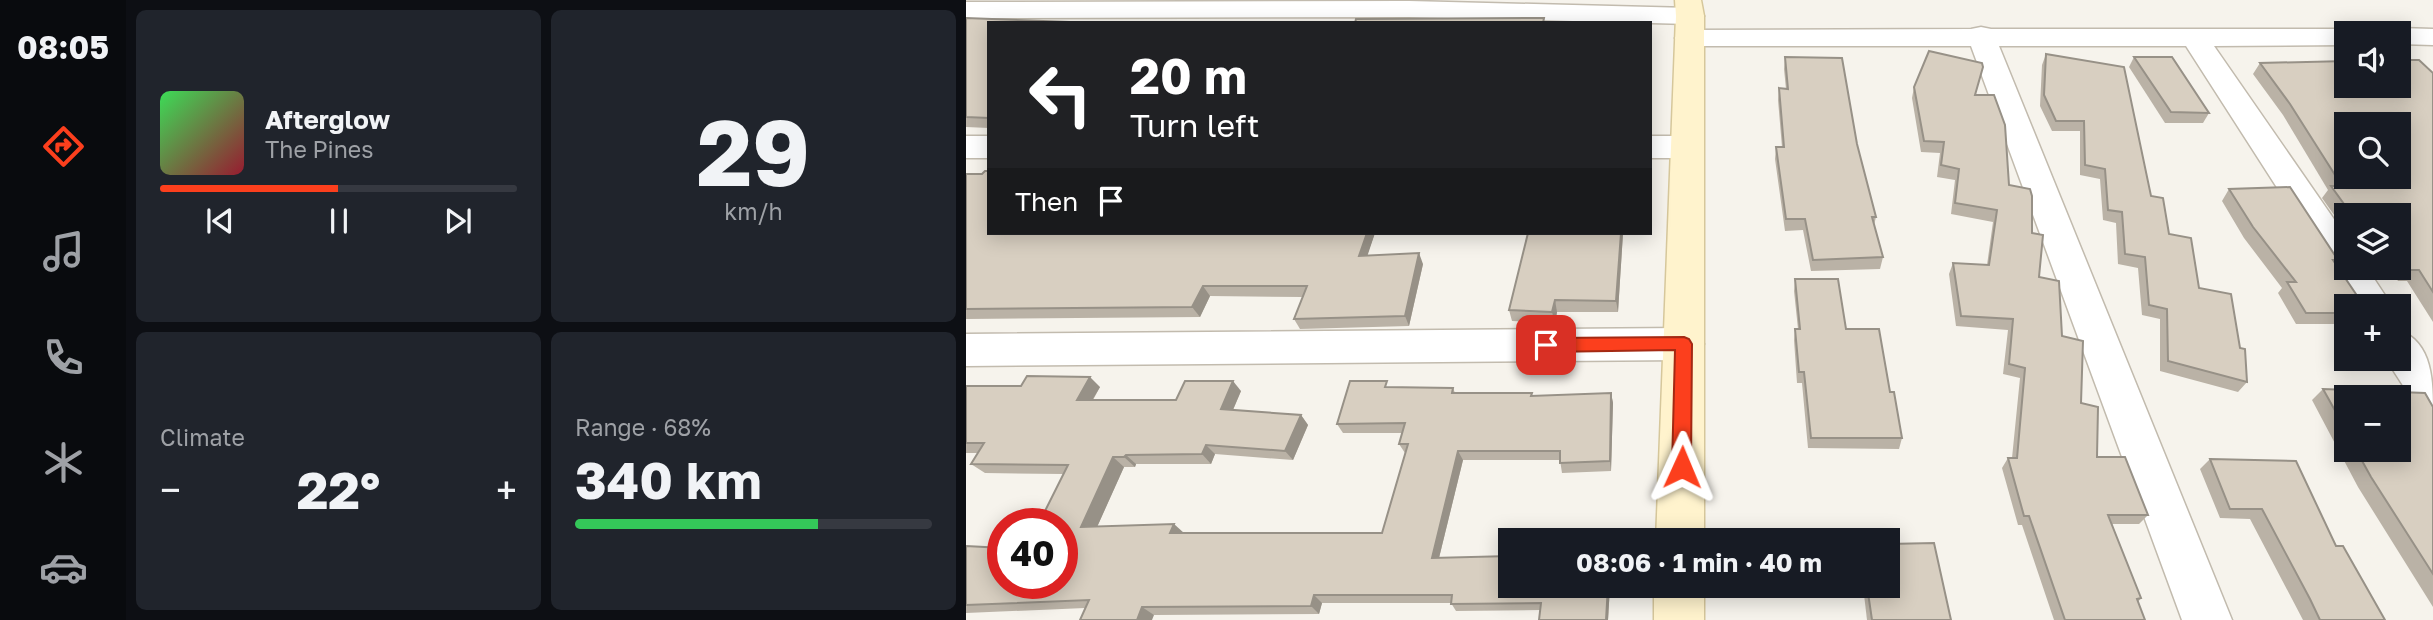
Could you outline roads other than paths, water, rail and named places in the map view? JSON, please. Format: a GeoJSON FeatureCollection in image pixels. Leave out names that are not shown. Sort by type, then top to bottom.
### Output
{"type":"FeatureCollection","features":[{"type":"Feature","properties":{"kind":"street"},"geometry":{"type":"LineString","coordinates":[[966,10],[1409,9],[1689,18],[1981,35],[2334,37]]}},
{"type":"Feature","properties":{"kind":"street"},"geometry":{"type":"LineString","coordinates":[[1680,528],[1689,18]]}},
{"type":"Feature","properties":{"kind":"street"},"geometry":{"type":"LineString","coordinates":[[1981,35],[2207,620]]}},
{"type":"Feature","properties":{"kind":"street"},"geometry":{"type":"LineString","coordinates":[[2414,36],[2433,59]]}},
{"type":"Feature","properties":{"kind":"street"},"geometry":{"type":"LineString","coordinates":[[2194,37],[2334,247]]}},
{"type":"Feature","properties":{"kind":"street"},"geometry":{"type":"LineString","coordinates":[[1652,147],[1687,147]]}},
{"type":"Feature","properties":{"kind":"street"},"geometry":{"type":"LineString","coordinates":[[966,148],[987,148]]}},
{"type":"Feature","properties":{"kind":"street"},"geometry":{"type":"LineString","coordinates":[[966,351],[1684,344]]}},
{"type":"Feature","properties":{"kind":"street"},"geometry":{"type":"LineString","coordinates":[[2411,364],[2433,397]]}},
{"type":"Feature","properties":{"kind":"street"},"geometry":{"type":"LineString","coordinates":[[1679,598],[1679,620]]}}]}
